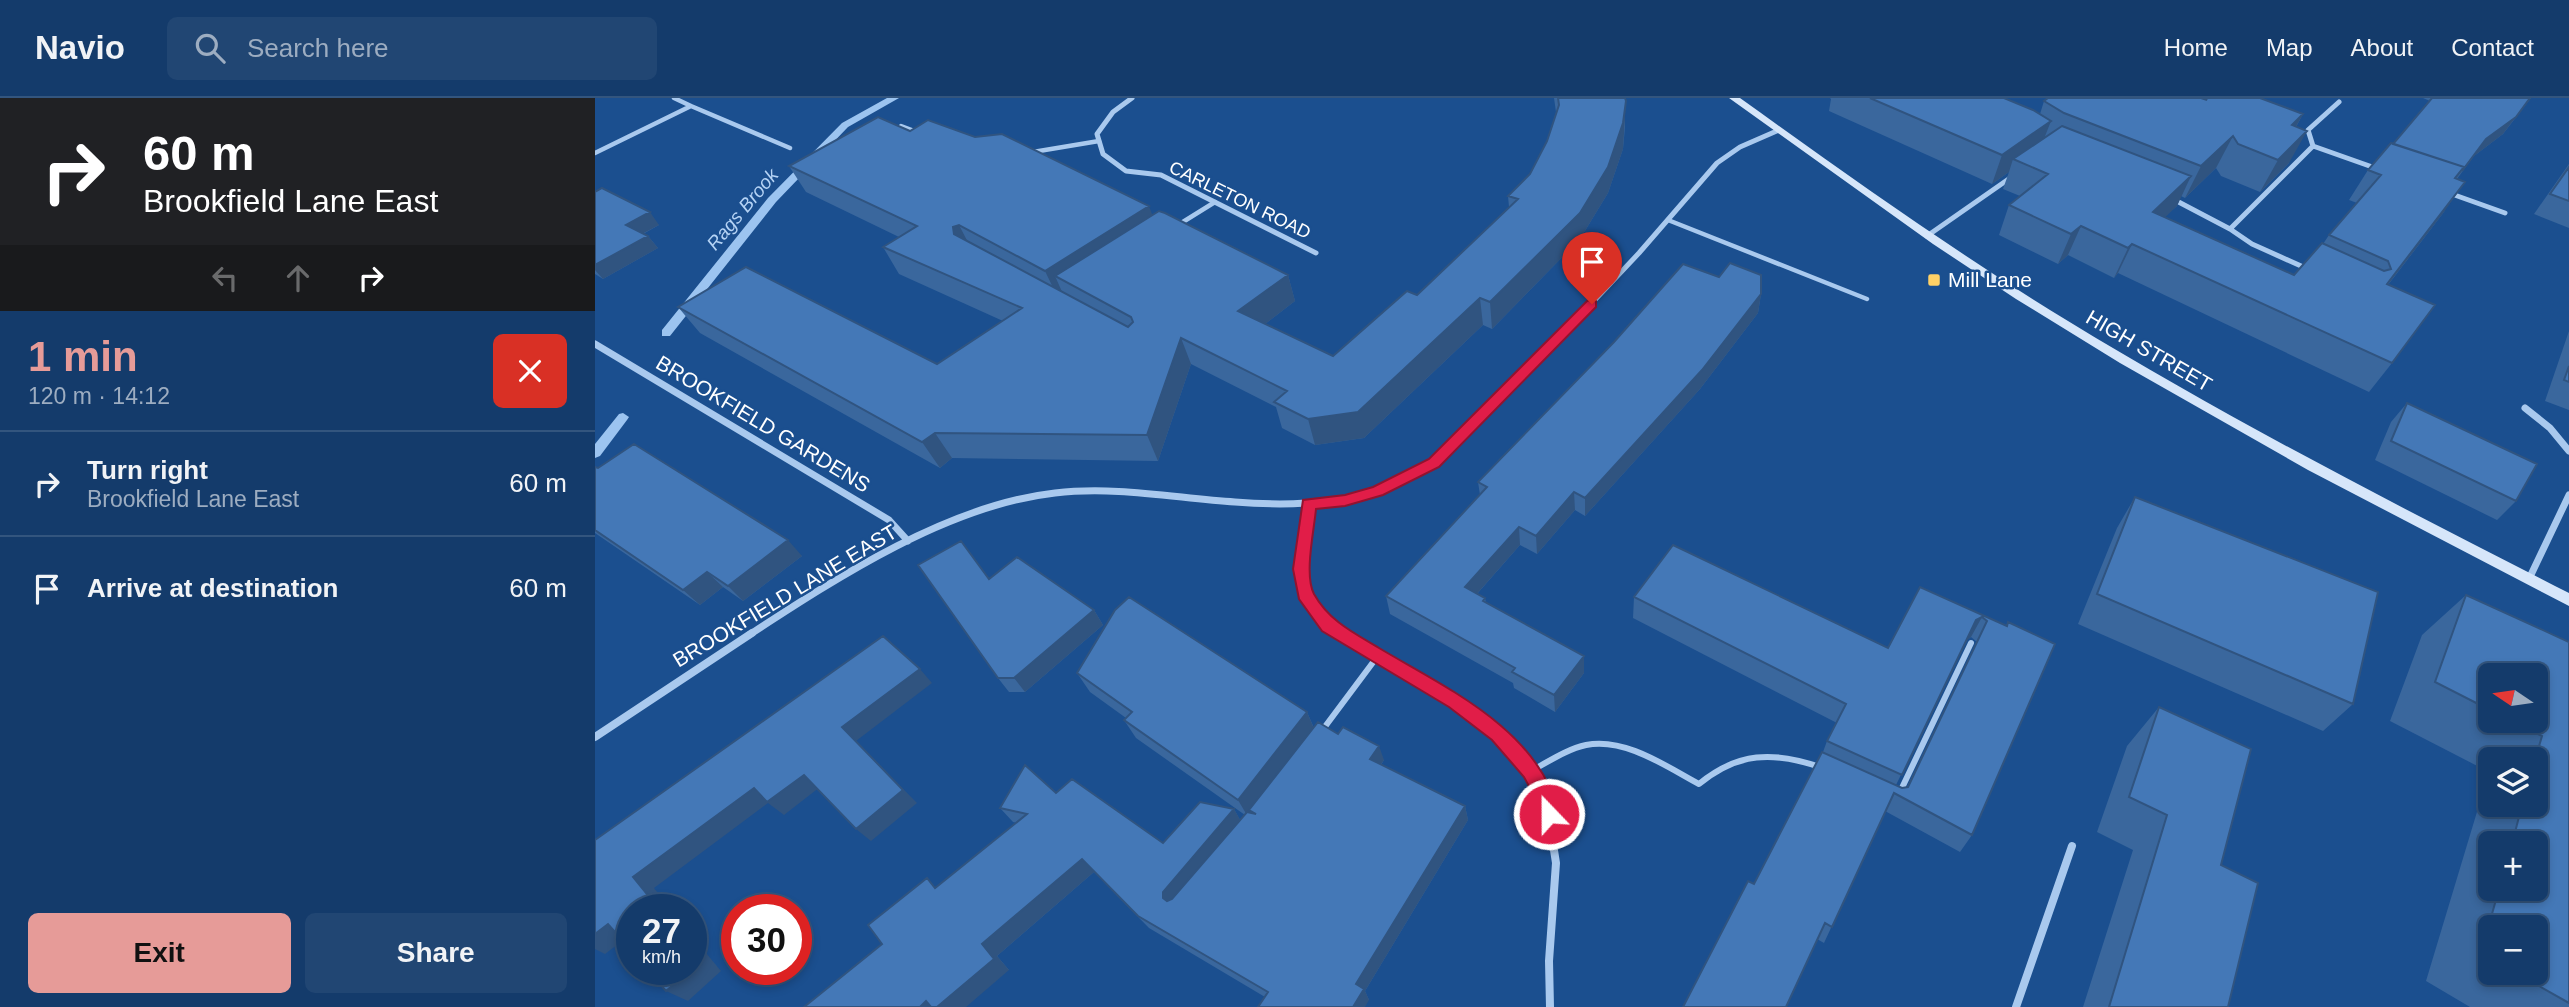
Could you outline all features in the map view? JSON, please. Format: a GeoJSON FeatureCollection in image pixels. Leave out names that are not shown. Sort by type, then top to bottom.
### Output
{"type":"FeatureCollection","features":[{"type":"Feature","properties":{"kind":"main road","name":"HIGH STREET"},"geometry":{"type":"LineString","coordinates":[[1734,98],[1927,236],[2064,325],[2361,493],[2569,600]]}},
{"type":"Feature","properties":{"kind":"street"},"geometry":{"type":"LineString","coordinates":[[1100,141],[1097,134],[1112,112],[1132,98]]}},
{"type":"Feature","properties":{"kind":"street"},"geometry":{"type":"LineString","coordinates":[[2313,146],[2308,130],[2339,102]]}},
{"type":"Feature","properties":{"kind":"street","name":"BROOKFIELD LANE EAST"},"geometry":{"type":"LineString","coordinates":[[595,737],[746,636],[826,587],[908,541],[974,513],[1056,493],[1138,492],[1252,506],[1309,504],[1345,500],[1378,491],[1434,463],[1553,344],[1727,155],[1779,130]]}},
{"type":"Feature","properties":{"kind":"street","name":"CARLETON ROAD"},"geometry":{"type":"LineString","coordinates":[[1100,141],[1103,154],[1126,171],[1161,176],[1316,253]]}},
{"type":"Feature","properties":{"kind":"street"},"geometry":{"type":"LineString","coordinates":[[2313,146],[2390,173]]}},
{"type":"Feature","properties":{"kind":"street"},"geometry":{"type":"LineString","coordinates":[[2230,229],[2313,146]]}},
{"type":"Feature","properties":{"kind":"street"},"geometry":{"type":"LineString","coordinates":[[1927,236],[2018,172]]}},
{"type":"Feature","properties":{"kind":"street"},"geometry":{"type":"LineString","coordinates":[[2441,191],[2505,213]]}},
{"type":"Feature","properties":{"kind":"street"},"geometry":{"type":"LineString","coordinates":[[2158,193],[2182,202],[2252,244],[2315,273]]}},
{"type":"Feature","properties":{"kind":"street","name":"BROOKFIELD GARDENS"},"geometry":{"type":"LineString","coordinates":[[595,344],[889,520],[908,541]]}},
{"type":"Feature","properties":{"kind":"street"},"geometry":{"type":"LineString","coordinates":[[2525,408],[2550,428],[2569,451]]}},
{"type":"Feature","properties":{"kind":"street"},"geometry":{"type":"LineString","coordinates":[[2529,579],[2569,495]]}},
{"type":"Feature","properties":{"kind":"street"},"geometry":{"type":"LineString","coordinates":[[1309,504],[1301,569],[1305,594],[1328,626],[1466,710],[1499,734],[1531,771],[1546,799],[1556,863],[1549,961],[1550,1007]]}},
{"type":"Feature","properties":{"kind":"street"},"geometry":{"type":"LineString","coordinates":[[2016,1007],[2072,846]]}},
{"type":"Feature","properties":{"kind":"lane"},"geometry":{"type":"LineString","coordinates":[[674,98],[790,148]]}},
{"type":"Feature","properties":{"kind":"lane"},"geometry":{"type":"LineString","coordinates":[[595,153],[691,106]]}},
{"type":"Feature","properties":{"kind":"lane"},"geometry":{"type":"LineString","coordinates":[[901,126],[926,135]]}},
{"type":"Feature","properties":{"kind":"lane"},"geometry":{"type":"LineString","coordinates":[[1031,152],[1100,141]]}},
{"type":"Feature","properties":{"kind":"lane"},"geometry":{"type":"LineString","coordinates":[[1170,230],[1215,202]]}},
{"type":"Feature","properties":{"kind":"lane"},"geometry":{"type":"LineString","coordinates":[[1668,220],[1867,299]]}},
{"type":"Feature","properties":{"kind":"lane"},"geometry":{"type":"LineString","coordinates":[[1895,801],[1971,643]]}},
{"type":"Feature","properties":{"kind":"lane"},"geometry":{"type":"LineString","coordinates":[[1317,737],[1377,657]]}},
{"type":"Feature","properties":{"kind":"lane"},"geometry":{"type":"LineString","coordinates":[[1531,771],[1587,745],[1608,745],[1644,755],[1699,784],[1725,765],[1747,758],[1775,757],[1807,762],[1827,769]]}},
{"type":"Feature","properties":{"kind":"building"},"geometry":{"type":"Polygon","coordinates":[[[1558,98],[1625,98],[1626,101],[1623,123],[1608,167],[1580,213],[1490,302],[1480,298],[1358,412],[1308,419],[1274,402],[1287,391],[1181,338],[1147,435],[935,433],[922,442],[678,307],[746,267],[937,364],[1022,308],[883,247],[917,226],[789,166],[878,117],[910,131],[928,120],[975,137],[1002,134],[1149,206],[1045,271],[959,225],[953,227],[954,234],[1128,327],[1133,322],[1131,317],[1055,276],[1159,211],[1288,275],[1238,311],[1333,356],[1407,291],[1417,295],[1518,199],[1508,196],[1530,174],[1547,141],[1559,105],[1558,98]]]}},
{"type":"Feature","properties":{"kind":"building"},"geometry":{"type":"Polygon","coordinates":[[[1870,98],[2004,98],[2051,121],[2002,155],[1870,98]]]}},
{"type":"Feature","properties":{"kind":"building"},"geometry":{"type":"Polygon","coordinates":[[[2048,98],[2260,98],[2303,114],[2292,125],[2307,131],[2278,160],[2238,144],[2233,136],[2201,166],[2064,113],[2044,101],[2048,98]]]}},
{"type":"Feature","properties":{"kind":"building"},"geometry":{"type":"Polygon","coordinates":[[[2432,98],[2530,98],[2516,117],[2486,139],[2462,171],[2464,167],[2393,144],[2432,98]]]}},
{"type":"Feature","properties":{"kind":"building"},"geometry":{"type":"Polygon","coordinates":[[[2062,126],[2191,176],[2153,212],[2294,275],[2322,243],[2384,271],[2391,269],[2388,261],[2329,235],[2381,175],[2368,170],[2391,143],[2464,167],[2455,178],[2465,182],[2387,284],[2435,305],[2392,363],[2132,244],[2128,248],[2081,226],[2071,234],[2009,205],[2048,174],[2013,159],[2062,126]]]}},
{"type":"Feature","properties":{"kind":"building"},"geometry":{"type":"Polygon","coordinates":[[[2569,167],[2569,201],[2550,194],[2569,167]]]}},
{"type":"Feature","properties":{"kind":"building"},"geometry":{"type":"Polygon","coordinates":[[[602,188],[650,212],[626,225],[648,236],[595,265],[595,192],[602,188]]]}},
{"type":"Feature","properties":{"kind":"building"},"geometry":{"type":"Polygon","coordinates":[[[1730,263],[1761,275],[1761,294],[1702,370],[1585,498],[1574,492],[1536,536],[1519,527],[1465,587],[1485,598],[1483,601],[1584,656],[1554,695],[1512,672],[1515,668],[1386,596],[1487,487],[1478,482],[1614,342],[1683,264],[1719,277],[1730,263]]]}},
{"type":"Feature","properties":{"kind":"building"},"geometry":{"type":"Polygon","coordinates":[[[2569,366],[2569,382],[2564,380],[2569,366]]]}},
{"type":"Feature","properties":{"kind":"building"},"geometry":{"type":"Polygon","coordinates":[[[2407,403],[2537,464],[2516,501],[2391,441],[2407,403]]]}},
{"type":"Feature","properties":{"kind":"building"},"geometry":{"type":"Polygon","coordinates":[[[634,444],[788,540],[728,586],[707,572],[683,590],[595,530],[595,467],[598,468],[634,444]]]}},
{"type":"Feature","properties":{"kind":"building"},"geometry":{"type":"Polygon","coordinates":[[[2135,497],[2378,592],[2353,704],[2097,594],[2135,497]]]}},
{"type":"Feature","properties":{"kind":"building"},"geometry":{"type":"Polygon","coordinates":[[[961,541],[989,579],[1017,557],[1094,610],[1014,678],[998,678],[918,565],[961,541]]]}},
{"type":"Feature","properties":{"kind":"building"},"geometry":{"type":"Polygon","coordinates":[[[1673,545],[1888,648],[1920,587],[2055,644],[1972,835],[1894,793],[1832,927],[1825,923],[1786,1007],[1683,1007],[1748,881],[1754,884],[1822,752],[1902,788],[1908,787],[1987,621],[1982,617],[1976,620],[1902,775],[1827,741],[1846,704],[1634,597],[1673,545]]]}},
{"type":"Feature","properties":{"kind":"building"},"geometry":{"type":"Polygon","coordinates":[[[2466,595],[2569,642],[2569,1003],[2537,985],[2548,985],[2548,915],[2492,915],[2496,901],[2548,901],[2548,831],[2515,831],[2519,817],[2548,817],[2548,747],[2539,747],[2542,736],[2536,733],[2548,733],[2548,663],[2478,663],[2478,704],[2435,682],[2466,595]]]}},
{"type":"Feature","properties":{"kind":"building"},"geometry":{"type":"Polygon","coordinates":[[[1129,597],[1307,712],[1238,800],[1124,720],[1132,712],[1077,673],[1115,610],[1129,597]]]}},
{"type":"Feature","properties":{"kind":"building"},"geometry":{"type":"Polygon","coordinates":[[[883,636],[920,669],[842,727],[903,790],[856,829],[804,775],[767,802],[754,788],[633,877],[647,894],[616,894],[616,933],[608,924],[595,934],[595,840],[883,636]]]}},
{"type":"Feature","properties":{"kind":"building"},"geometry":{"type":"Polygon","coordinates":[[[2159,707],[2251,749],[2221,865],[2258,883],[2228,1007],[2109,1007],[2167,815],[2129,797],[2159,707]]]}},
{"type":"Feature","properties":{"kind":"building"},"geometry":{"type":"Polygon","coordinates":[[[1318,722],[1338,734],[1343,727],[1379,746],[1370,759],[1465,806],[1356,984],[1364,989],[1353,1007],[1258,1007],[1268,992],[1138,916],[1082,859],[982,944],[994,959],[937,1007],[931,1007],[926,1001],[920,1007],[804,1007],[882,944],[868,925],[927,878],[935,888],[1027,814],[1000,808],[1025,765],[1056,793],[1072,779],[1163,843],[1200,802],[1234,809],[1163,892],[1163,898],[1167,901],[1172,899],[1247,812],[1256,814],[1249,810],[1318,722]]]}},
{"type":"Feature","properties":{"kind":"building"},"geometry":{"type":"Polygon","coordinates":[[[661,985],[673,985],[666,991],[661,985]]]}},
{"type":"Feature","properties":{"kind":"waterway","name":"Rags Brook"},"geometry":{"type":"LineString","coordinates":[[666,333],[772,200],[845,125],[894,98]]}},
{"type":"Feature","properties":{"kind":"waterway","name":"Rags Brook"},"geometry":{"type":"LineString","coordinates":[[595,453],[623,417]]}},
{"type":"Feature","properties":{"kind":"place","name":"Mill Lane"},"geometry":{"type":"Point","coordinates":[1934,280]}},
{"type":"Feature","properties":{"kind":"route"},"geometry":{"type":"LineString","coordinates":[[1549,814],[1546,799],[1531,771],[1499,734],[1455,702],[1328,626],[1305,594],[1301,569],[1309,504],[1345,500],[1378,491],[1434,463],[1592,304]]}}]}
